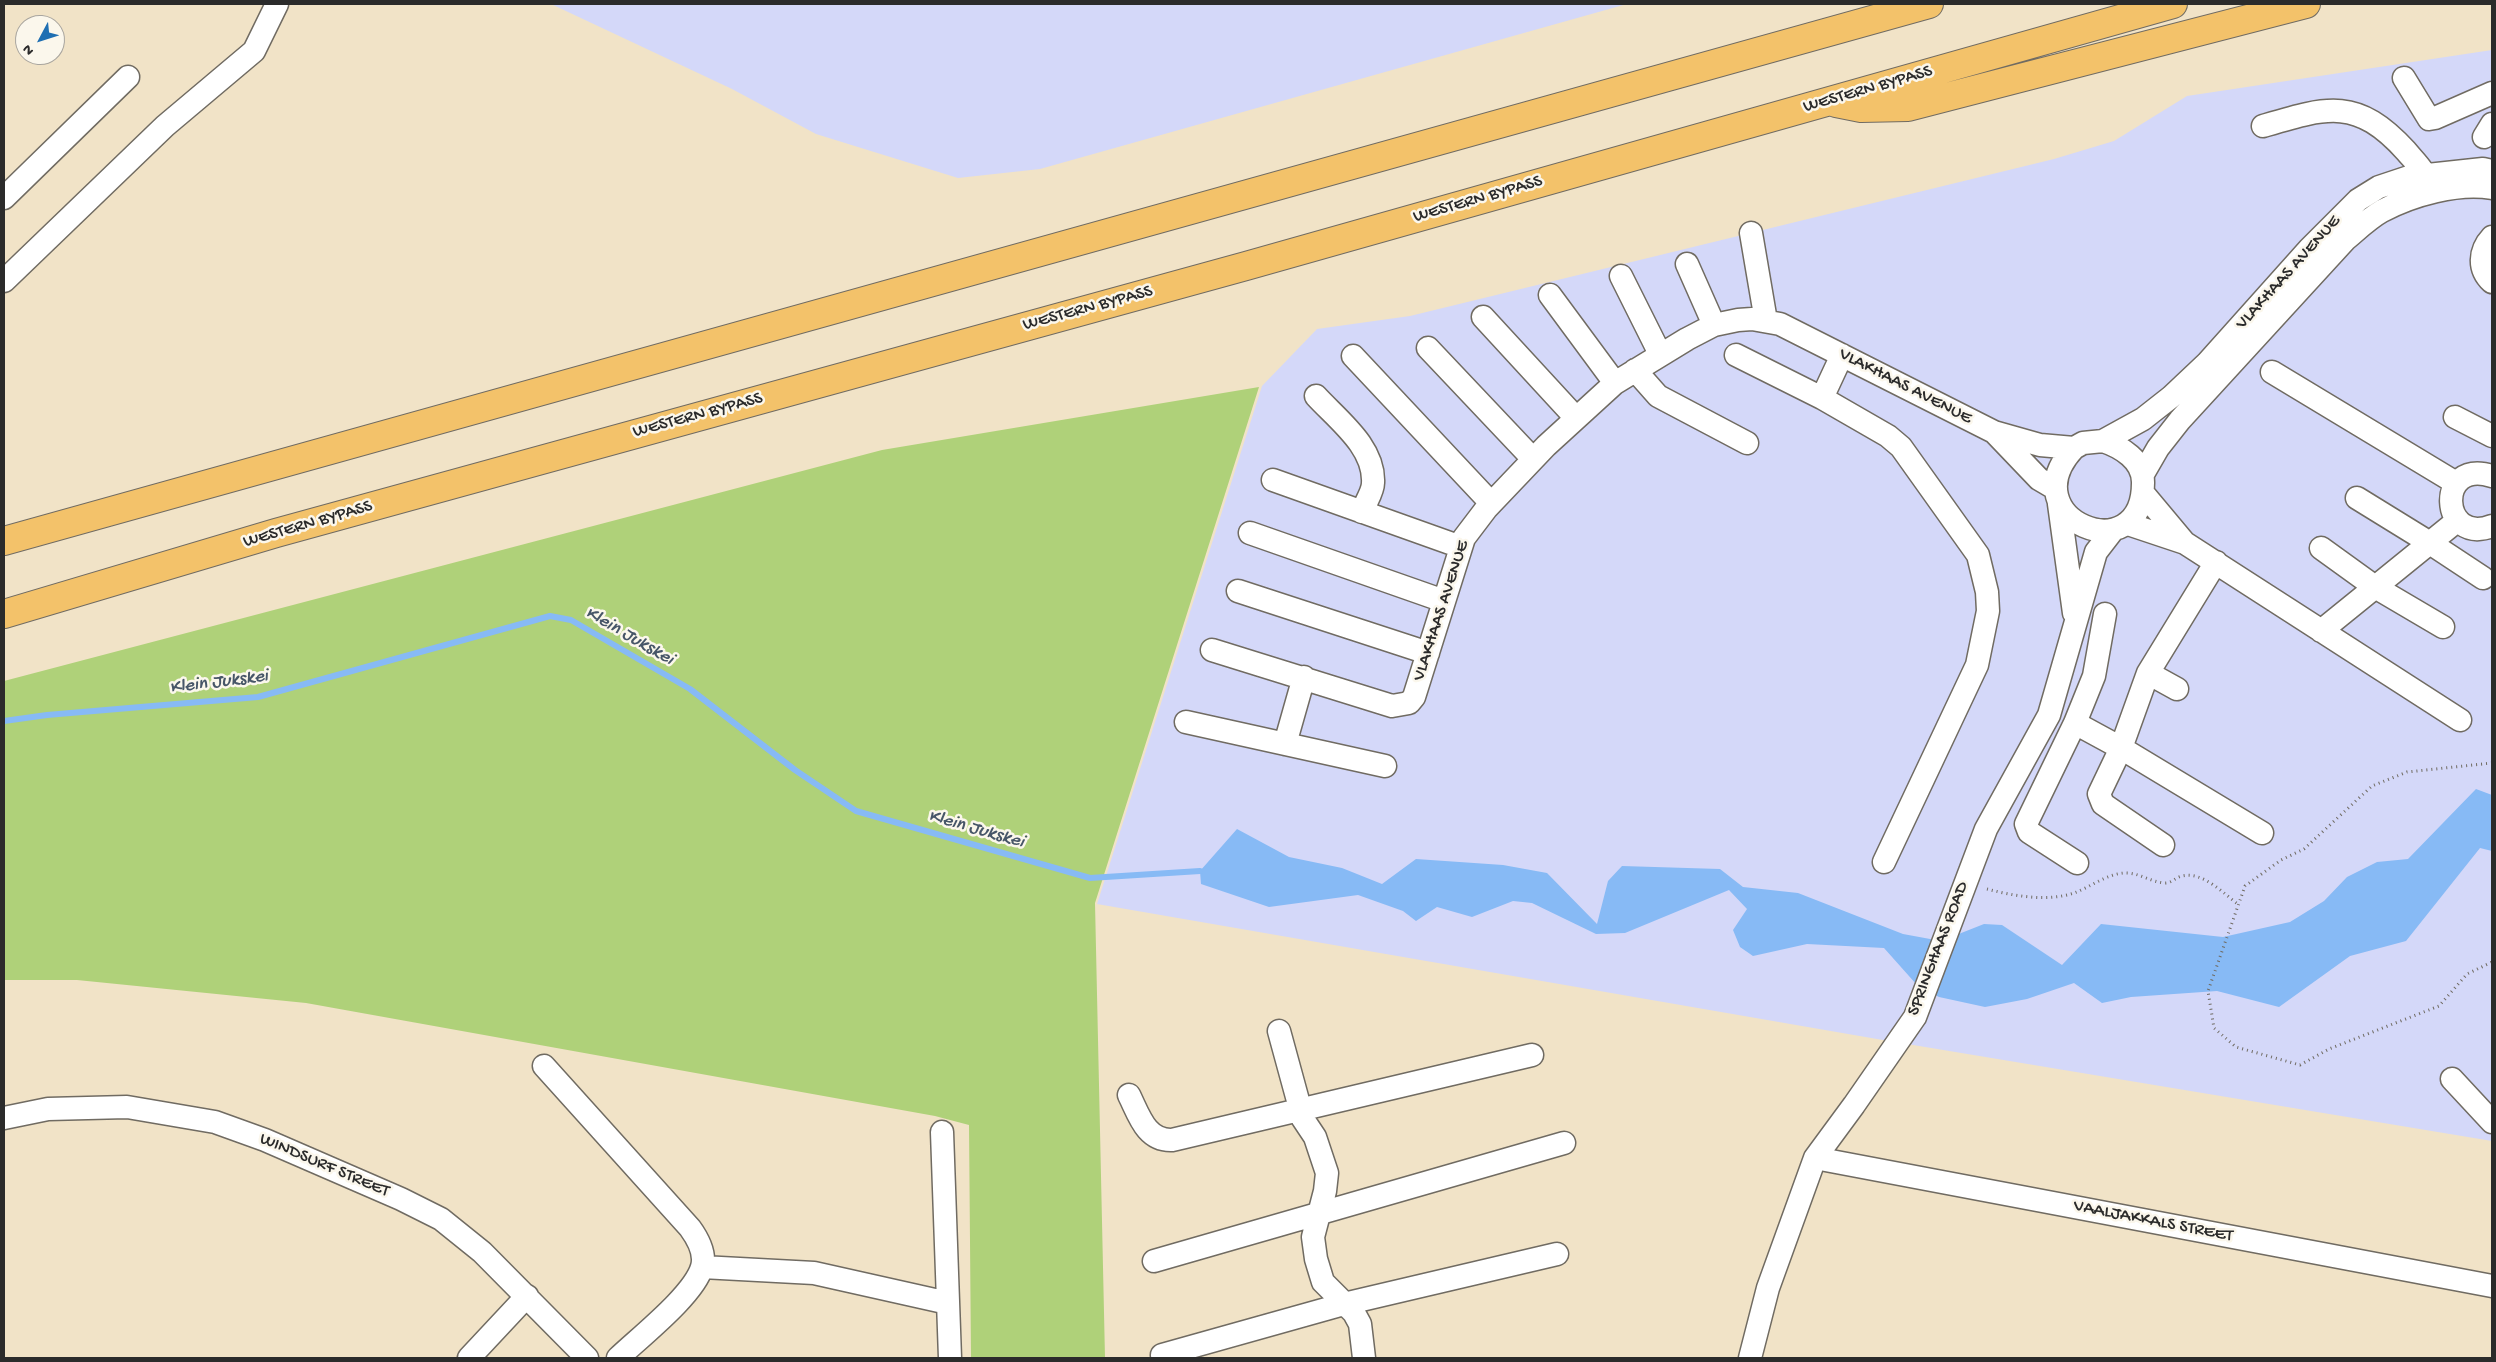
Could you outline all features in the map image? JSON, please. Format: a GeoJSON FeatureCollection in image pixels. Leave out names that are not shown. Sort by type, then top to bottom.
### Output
{"type":"FeatureCollection","features":[{"type":"Feature","properties":{"kind":"highway"},"geometry":{"type":"LineString","coordinates":[[1746,54],[1891,4]]}},
{"type":"Feature","properties":{"kind":"highway"},"geometry":{"type":"LineString","coordinates":[[4,540],[836,306],[1929,4]]}},
{"type":"Feature","properties":{"kind":"highway","name":"WESTERN BYPASS"},"geometry":{"type":"LineString","coordinates":[[4,614],[286,530],[1255,263],[2173,4]]}},
{"type":"Feature","properties":{"kind":"highway"},"geometry":{"type":"LineString","coordinates":[[1827,101],[1862,108],[1908,107],[2306,4]]}},
{"type":"Feature","properties":{"kind":"street"},"geometry":{"type":"LineString","coordinates":[[4,281],[165,126],[248,57],[259,43],[277,4]]}},
{"type":"Feature","properties":{"kind":"street"},"geometry":{"type":"LineString","coordinates":[[4,198],[128,77]]}},
{"type":"Feature","properties":{"kind":"street"},"geometry":{"type":"LineString","coordinates":[[2404,78],[2428,119],[2435,118],[2492,92]]}},
{"type":"Feature","properties":{"kind":"street"},"geometry":{"type":"LineString","coordinates":[[2263,126],[2311,111],[2329,110],[2364,117],[2394,138],[2428,184]]}},
{"type":"Feature","properties":{"kind":"street","name":"VLAKHAAS AVENUE"},"geometry":{"type":"LineString","coordinates":[[2143,484],[2158,448],[2169,434],[2345,240],[2382,211],[2428,184],[2483,169],[2492,171]]}},
{"type":"Feature","properties":{"kind":"street","name":"VLAKHAAS AVENUE"},"geometry":{"type":"LineString","coordinates":[[1304,677],[1392,706],[1405,706],[1414,697],[1464,538],[1491,503],[1533,459],[1616,383],[1660,354],[1714,325],[1752,319],[1780,324],[1994,432],[2040,445],[2074,448],[2083,443],[2103,441],[2143,418],[2186,384],[2358,200],[2379,187],[2409,177],[2428,184],[2464,188],[2492,188]]}},
{"type":"Feature","properties":{"kind":"street"},"geometry":{"type":"LineString","coordinates":[[1751,233],[1766,321]]}},
{"type":"Feature","properties":{"kind":"street"},"geometry":{"type":"LineString","coordinates":[[2492,237],[2482,254],[2481,263],[2484,274],[2492,282]]}},
{"type":"Feature","properties":{"kind":"street"},"geometry":{"type":"LineString","coordinates":[[1687,264],[1714,325]]}},
{"type":"Feature","properties":{"kind":"street"},"geometry":{"type":"LineString","coordinates":[[1621,276],[1660,354]]}},
{"type":"Feature","properties":{"kind":"street"},"geometry":{"type":"LineString","coordinates":[[1550,294],[1616,383]]}},
{"type":"Feature","properties":{"kind":"street"},"geometry":{"type":"LineString","coordinates":[[1483,317],[1576,418]]}},
{"type":"Feature","properties":{"kind":"street"},"geometry":{"type":"LineString","coordinates":[[1428,348],[1533,459]]}},
{"type":"Feature","properties":{"kind":"street"},"geometry":{"type":"LineString","coordinates":[[1736,355],[1822,398],[1888,436],[1902,448],[1978,555],[1987,592],[1988,611],[1977,665],[1884,862]]}},
{"type":"Feature","properties":{"kind":"street"},"geometry":{"type":"LineString","coordinates":[[1822,398],[1842,355]]}},
{"type":"Feature","properties":{"kind":"street"},"geometry":{"type":"LineString","coordinates":[[1353,356],[1491,503]]}},
{"type":"Feature","properties":{"kind":"street"},"geometry":{"type":"LineString","coordinates":[[1635,370],[1658,396],[1747,443]]}},
{"type":"Feature","properties":{"kind":"street"},"geometry":{"type":"LineString","coordinates":[[2272,372],[2456,483]]}},
{"type":"Feature","properties":{"kind":"street"},"geometry":{"type":"LineString","coordinates":[[1316,396],[1365,450],[1371,463],[1373,484],[1362,512]]}},
{"type":"Feature","properties":{"kind":"street"},"geometry":{"type":"LineString","coordinates":[[2455,417],[2492,436]]}},
{"type":"Feature","properties":{"kind":"street"},"geometry":{"type":"LineString","coordinates":[[1994,432],[2058,497],[2068,517],[2082,526],[2097,531],[2120,527],[2185,543],[2460,720]]}},
{"type":"Feature","properties":{"kind":"street"},"geometry":{"type":"LineString","coordinates":[[2103,441],[2127,453],[2136,462],[2143,484],[2185,543]]}},
{"type":"Feature","properties":{"kind":"street"},"geometry":{"type":"LineString","coordinates":[[2074,448],[2063,460],[2057,473],[2058,497],[2075,624]]}},
{"type":"Feature","properties":{"kind":"street"},"geometry":{"type":"LineString","coordinates":[[2492,476],[2473,473],[2464,476],[2456,483],[2450,502],[2452,511],[2465,526],[2475,529],[2492,526]]}},
{"type":"Feature","properties":{"kind":"street"},"geometry":{"type":"LineString","coordinates":[[1273,480],[1461,548]]}},
{"type":"Feature","properties":{"kind":"street"},"geometry":{"type":"LineString","coordinates":[[2120,527],[2139,511],[2143,484]]}},
{"type":"Feature","properties":{"kind":"street"},"geometry":{"type":"LineString","coordinates":[[2357,498],[2483,578]]}},
{"type":"Feature","properties":{"kind":"street"},"geometry":{"type":"LineString","coordinates":[[2321,631],[2458,520]]}},
{"type":"Feature","properties":{"kind":"street","name":"SPRINGHAAS ROAD"},"geometry":{"type":"LineString","coordinates":[[1750,1358],[1768,1288],[1814,1158],[1854,1105],[1914,1017],[1986,829],[2049,715],[2096,552],[2120,527]]}},
{"type":"Feature","properties":{"kind":"street"},"geometry":{"type":"LineString","coordinates":[[1250,533],[1444,601]]}},
{"type":"Feature","properties":{"kind":"street"},"geometry":{"type":"LineString","coordinates":[[2321,548],[2375,587],[2443,627]]}},
{"type":"Feature","properties":{"kind":"street"},"geometry":{"type":"LineString","coordinates":[[2163,845],[2103,804],[2099,799],[2099,794],[2121,748],[2148,673],[2216,562]]}},
{"type":"Feature","properties":{"kind":"street"},"geometry":{"type":"LineString","coordinates":[[1238,591],[1428,653]]}},
{"type":"Feature","properties":{"kind":"street"},"geometry":{"type":"LineString","coordinates":[[2077,863],[2029,832],[2026,824],[2075,723],[2094,676],[2105,614]]}},
{"type":"Feature","properties":{"kind":"street"},"geometry":{"type":"LineString","coordinates":[[1212,650],[1304,677],[1285,744]]}},
{"type":"Feature","properties":{"kind":"street"},"geometry":{"type":"LineString","coordinates":[[2148,673],[2176,689]]}},
{"type":"Feature","properties":{"kind":"street"},"geometry":{"type":"LineString","coordinates":[[1186,722],[1385,766]]}},
{"type":"Feature","properties":{"kind":"street"},"geometry":{"type":"LineString","coordinates":[[2075,723],[2121,748],[2262,833]]}},
{"type":"Feature","properties":{"kind":"street"},"geometry":{"type":"LineString","coordinates":[[1279,1031],[1300,1111],[1306,1126],[1315,1137],[1327,1173],[1313,1237],[1316,1259],[1323,1282],[1354,1313],[1360,1324],[1364,1358]]}},
{"type":"Feature","properties":{"kind":"street"},"geometry":{"type":"LineString","coordinates":[[1129,1095],[1145,1128],[1163,1140],[1172,1140],[1532,1055]]}},
{"type":"Feature","properties":{"kind":"street"},"geometry":{"type":"LineString","coordinates":[[544,1066],[700,1241],[702,1267],[686,1294],[618,1358]]}},
{"type":"Feature","properties":{"kind":"street"},"geometry":{"type":"LineString","coordinates":[[2452,1079],[2492,1122]]}},
{"type":"Feature","properties":{"kind":"street","name":"WINDSURF STREET"},"geometry":{"type":"LineString","coordinates":[[4,1118],[48,1109],[126,1107],[215,1122],[265,1140],[401,1199],[441,1219],[482,1252],[587,1358]]}},
{"type":"Feature","properties":{"kind":"street"},"geometry":{"type":"LineString","coordinates":[[942,1132],[950,1358]]}},
{"type":"Feature","properties":{"kind":"street"},"geometry":{"type":"LineString","coordinates":[[1154,1261],[1564,1143]]}},
{"type":"Feature","properties":{"kind":"street","name":"VAALJAKKALS STREET"},"geometry":{"type":"LineString","coordinates":[[1814,1158],[2492,1286]]}},
{"type":"Feature","properties":{"kind":"street"},"geometry":{"type":"LineString","coordinates":[[1162,1355],[1344,1304],[1557,1254]]}},
{"type":"Feature","properties":{"kind":"street"},"geometry":{"type":"LineString","coordinates":[[702,1267],[814,1273],[948,1303]]}},
{"type":"Feature","properties":{"kind":"street"},"geometry":{"type":"LineString","coordinates":[[469,1358],[527,1296]]}},
{"type":"Feature","properties":{"kind":"path"},"geometry":{"type":"LineString","coordinates":[[2492,763],[2406,772],[2372,786],[2304,849],[2281,860],[2245,886],[2208,991],[2214,1028],[2236,1047],[2300,1065],[2329,1049],[2439,1006],[2466,974],[2492,962]]}},
{"type":"Feature","properties":{"kind":"path"},"geometry":{"type":"LineString","coordinates":[[1965,883],[2001,892],[2050,898],[2074,893],[2109,878],[2127,873],[2150,881],[2168,883],[2182,876],[2195,876],[2213,886],[2239,905]]}},
{"type":"Feature","properties":{"kind":"shaded area"},"geometry":{"type":"Polygon","coordinates":[[[551,4],[1627,4],[1040,169],[958,178],[816,134],[732,89],[551,4]]]}},
{"type":"Feature","properties":{"kind":"shaded area"},"geometry":{"type":"Polygon","coordinates":[[[2492,50],[2492,1141],[1877,1039],[1097,904],[1262,386],[1317,329],[1410,316],[2054,159],[2114,141],[2187,96],[2492,50]]]}},
{"type":"Feature","properties":{"kind":"green space"},"geometry":{"type":"Polygon","coordinates":[[[1259,387],[1095,903],[1105,1358],[971,1358],[969,1125],[935,1116],[306,1003],[77,980],[4,980],[4,681],[882,450],[1259,387]]]}},
{"type":"Feature","properties":{"kind":"water"},"geometry":{"type":"Polygon","coordinates":[[[2476,789],[2492,795],[2492,851],[2480,848],[2406,941],[2350,956],[2279,1007],[2217,991],[2131,997],[2102,1003],[2074,983],[2027,999],[1985,1007],[1939,997],[1917,985],[1884,948],[1807,944],[1753,956],[1740,947],[1733,930],[1747,909],[1729,890],[1625,933],[1596,934],[1532,903],[1513,901],[1472,917],[1437,907],[1416,921],[1403,911],[1358,895],[1269,907],[1201,884],[1200,871],[1237,829],[1289,857],[1342,868],[1382,884],[1416,859],[1503,865],[1547,873],[1597,924],[1608,881],[1622,866],[1720,869],[1743,887],[1798,893],[1903,934],[1941,941],[1984,924],[2002,925],[2062,965],[2101,924],[2223,937],[2290,922],[2324,901],[2347,877],[2377,862],[2408,859],[2476,789]]]}},
{"type":"Feature","properties":{"kind":"waterway","name":"Klein Jukskei"},"geometry":{"type":"LineString","coordinates":[[4,721],[47,715],[258,697],[550,616],[571,620],[690,689],[795,770],[856,811],[1090,878],[1200,871]]}}]}
